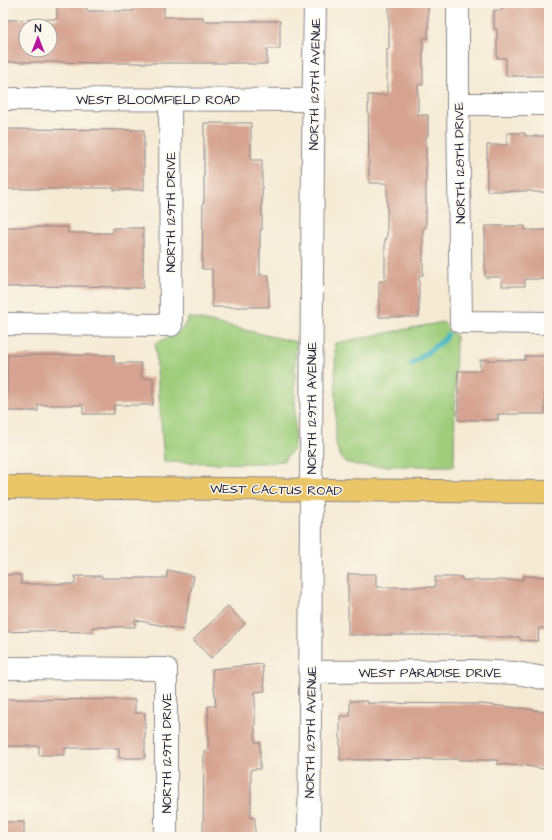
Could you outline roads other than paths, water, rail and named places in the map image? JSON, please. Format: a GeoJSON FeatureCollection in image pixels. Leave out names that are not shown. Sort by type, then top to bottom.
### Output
{"type":"FeatureCollection","features":[{"type":"Feature","properties":{"kind":"main road","name":"WEST CACTUS ROAD"},"geometry":{"type":"LineString","coordinates":[[3,487],[549,492]]}},
{"type":"Feature","properties":{"kind":"street","name":"NORTH 129TH AVENUE"},"geometry":{"type":"LineString","coordinates":[[309,837],[313,100],[315,3]]}},
{"type":"Feature","properties":{"kind":"street","name":"NORTH 128TH DRIVE"},"geometry":{"type":"LineString","coordinates":[[458,3],[461,322],[549,323]]}},
{"type":"Feature","properties":{"kind":"street","name":"WEST BLOOMFIELD ROAD"},"geometry":{"type":"LineString","coordinates":[[3,99],[313,100]]}},
{"type":"Feature","properties":{"kind":"street","name":"NORTH 129TH DRIVE"},"geometry":{"type":"LineString","coordinates":[[3,324],[171,325],[170,99]]}},
{"type":"Feature","properties":{"kind":"street"},"geometry":{"type":"LineString","coordinates":[[458,104],[549,104]]}},
{"type":"Feature","properties":{"kind":"street","name":"NORTH 129TH DRIVE"},"geometry":{"type":"LineString","coordinates":[[3,668],[166,670],[166,837]]}},
{"type":"Feature","properties":{"kind":"street","name":"WEST PARADISE DRIVE"},"geometry":{"type":"LineString","coordinates":[[311,672],[473,671],[516,673],[549,679]]}},
{"type":"Feature","properties":{"kind":"waterway"},"geometry":{"type":"LineString","coordinates":[[412,364],[445,339],[447,335]]}}]}
